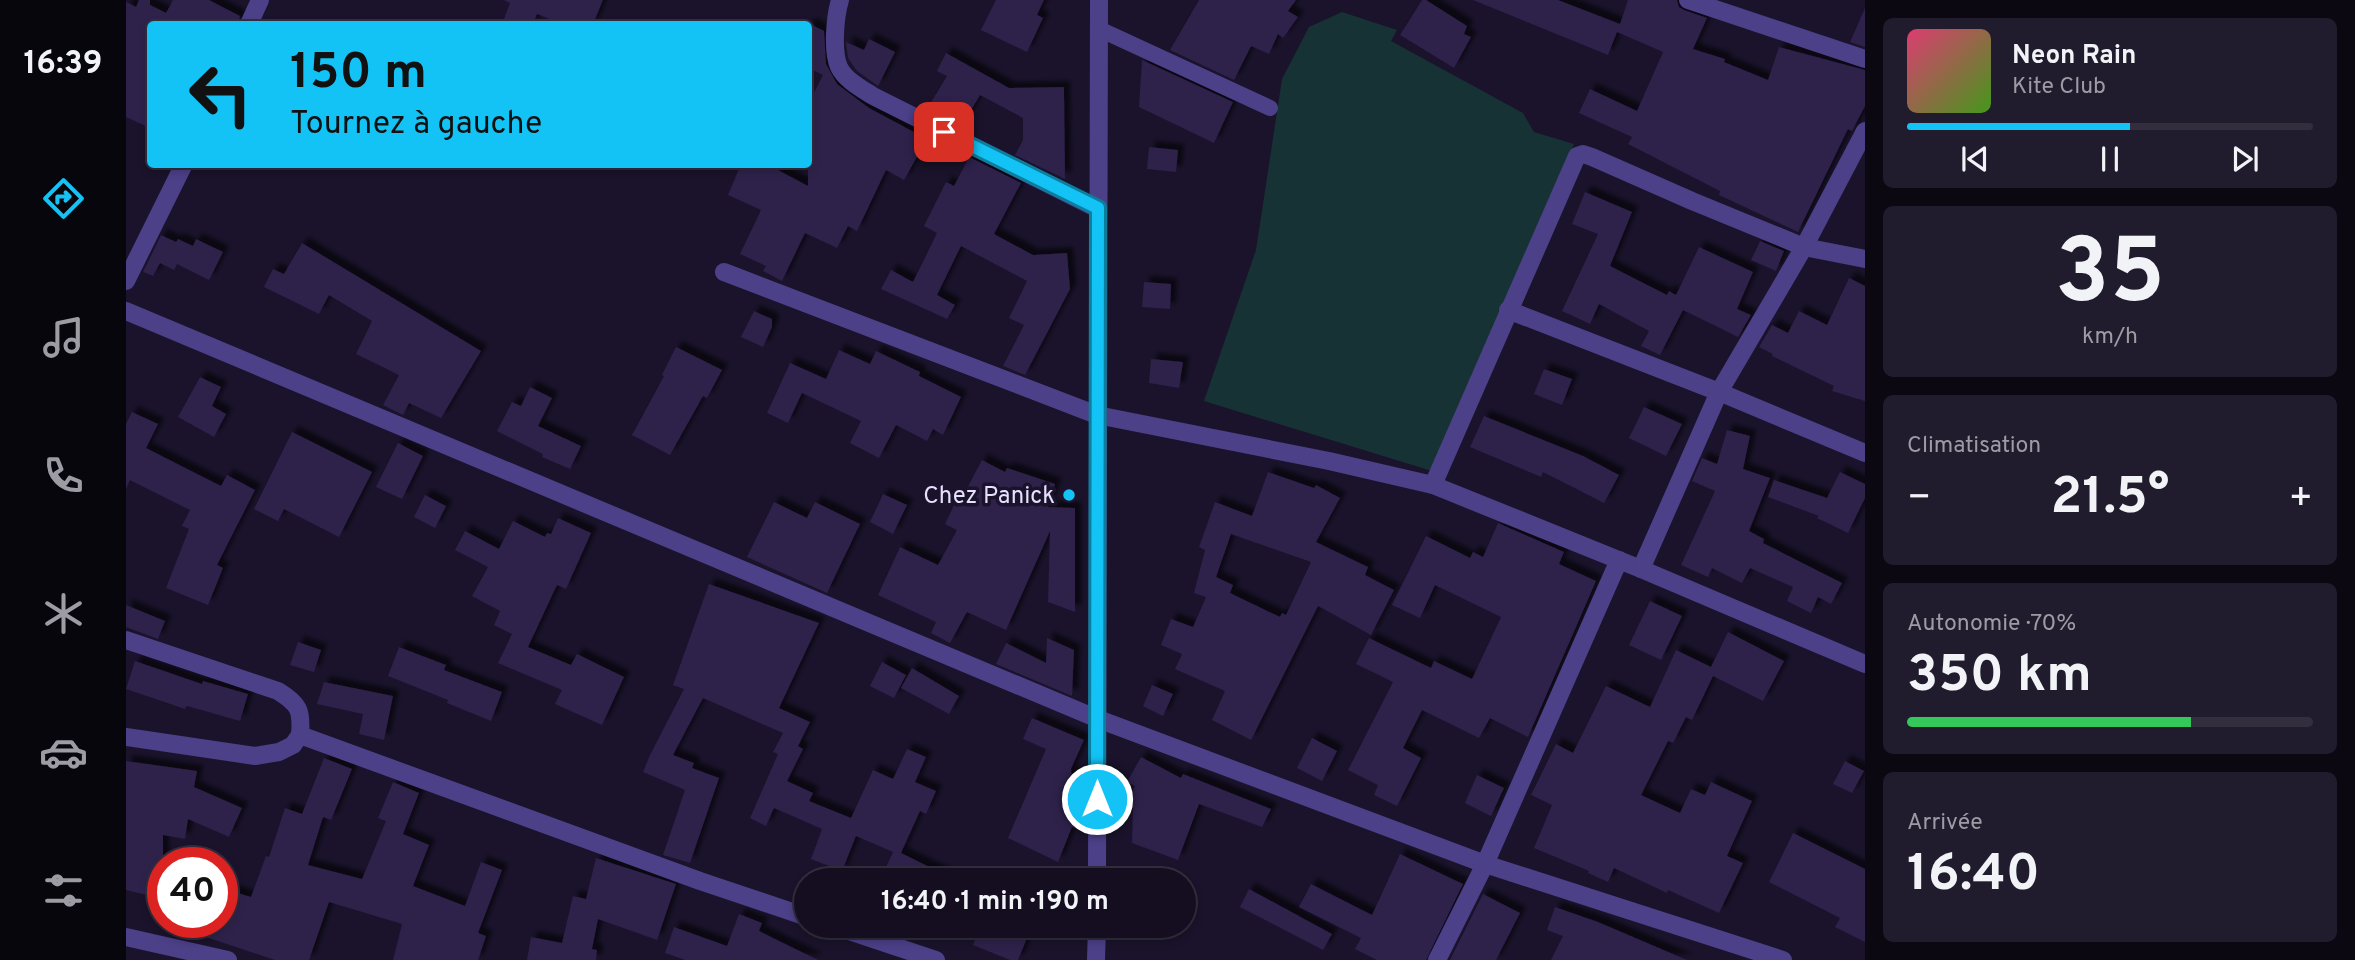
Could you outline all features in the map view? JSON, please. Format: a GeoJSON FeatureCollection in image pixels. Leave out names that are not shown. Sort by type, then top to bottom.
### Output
{"type":"FeatureCollection","features":[{"type":"Feature","properties":{"kind":"street"},"geometry":{"type":"LineString","coordinates":[[250,21],[260,0]]}},
{"type":"Feature","properties":{"kind":"street"},"geometry":{"type":"LineString","coordinates":[[839,0],[836,44],[839,67],[852,82],[873,96],[1098,208]]}},
{"type":"Feature","properties":{"kind":"street"},"geometry":{"type":"LineString","coordinates":[[1097,868],[1098,0]]}},
{"type":"Feature","properties":{"kind":"street"},"geometry":{"type":"LineString","coordinates":[[1688,0],[1865,59]]}},
{"type":"Feature","properties":{"kind":"street"},"geometry":{"type":"LineString","coordinates":[[1641,569],[1719,392],[1804,247],[1865,131]]}},
{"type":"Feature","properties":{"kind":"street"},"geometry":{"type":"LineString","coordinates":[[1433,485],[1577,156],[1583,154],[1804,247],[1865,259]]}},
{"type":"Feature","properties":{"kind":"street"},"geometry":{"type":"LineString","coordinates":[[126,281],[182,168]]}},
{"type":"Feature","properties":{"kind":"street"},"geometry":{"type":"LineString","coordinates":[[724,272],[1097,415],[1329,461],[1433,485],[1865,664]]}},
{"type":"Feature","properties":{"kind":"street"},"geometry":{"type":"LineString","coordinates":[[1508,310],[1719,392],[1865,453]]}},
{"type":"Feature","properties":{"kind":"street"},"geometry":{"type":"LineString","coordinates":[[126,311],[1098,719],[1485,864],[1783,960]]}},
{"type":"Feature","properties":{"kind":"street"},"geometry":{"type":"LineString","coordinates":[[1437,960],[1485,864],[1619,560]]}},
{"type":"Feature","properties":{"kind":"street"},"geometry":{"type":"LineString","coordinates":[[126,640],[278,691],[295,702],[302,718],[300,735],[293,746],[255,757],[126,737]]}},
{"type":"Feature","properties":{"kind":"street"},"geometry":{"type":"LineString","coordinates":[[300,735],[794,913]]}},
{"type":"Feature","properties":{"kind":"street"},"geometry":{"type":"LineString","coordinates":[[126,937],[228,960]]}},
{"type":"Feature","properties":{"kind":"street"},"geometry":{"type":"LineString","coordinates":[[870,938],[936,960]]}},
{"type":"Feature","properties":{"kind":"street"},"geometry":{"type":"LineString","coordinates":[[1096,960],[1097,938]]}},
{"type":"Feature","properties":{"kind":"lane"},"geometry":{"type":"LineString","coordinates":[[1098,29],[1270,108]]}},
{"type":"Feature","properties":{"kind":"green space"},"geometry":{"type":"Polygon","coordinates":[[[1342,12],[1397,30],[1391,41],[1523,113],[1534,132],[1574,144],[1432,471],[1204,401],[1256,250],[1282,79],[1309,27],[1342,12]]]}},
{"type":"Feature","properties":{"kind":"building"},"geometry":{"type":"Polygon","coordinates":[[[139,0],[150,0],[150,5],[166,13],[173,0],[209,0],[240,16],[239,21],[147,21],[147,127],[126,117],[126,2],[136,7],[139,0]]]}},
{"type":"Feature","properties":{"kind":"building"},"geometry":{"type":"Polygon","coordinates":[[[504,0],[603,0],[594,21],[554,21],[537,14],[534,21],[503,21],[510,3],[504,0]]]}},
{"type":"Feature","properties":{"kind":"building"},"geometry":{"type":"Polygon","coordinates":[[[996,0],[1044,0],[1037,15],[1043,18],[1027,52],[981,30],[996,0]]]}},
{"type":"Feature","properties":{"kind":"building"},"geometry":{"type":"Polygon","coordinates":[[[1199,0],[1296,0],[1288,11],[1298,17],[1283,38],[1278,34],[1269,54],[1251,46],[1234,80],[1170,50],[1199,0]]]}},
{"type":"Feature","properties":{"kind":"building"},"geometry":{"type":"Polygon","coordinates":[[[1422,0],[1467,26],[1464,34],[1471,37],[1454,68],[1400,35],[1422,0]]]}},
{"type":"Feature","properties":{"kind":"building"},"geometry":{"type":"Polygon","coordinates":[[[1473,0],[1558,0],[1620,24],[1628,0],[1677,0],[1679,7],[1684,10],[1707,18],[1693,49],[1725,59],[1724,62],[1768,80],[1779,47],[1865,70],[1865,106],[1852,131],[1848,129],[1798,232],[1719,195],[1720,191],[1628,144],[1632,137],[1579,113],[1590,89],[1637,111],[1663,52],[1617,32],[1608,55],[1473,0]]]}},
{"type":"Feature","properties":{"kind":"building"},"geometry":{"type":"Polygon","coordinates":[[[1865,8],[1865,47],[1850,42],[1865,8]]]}},
{"type":"Feature","properties":{"kind":"building"},"geometry":{"type":"Polygon","coordinates":[[[812,25],[824,31],[826,64],[837,84],[869,108],[927,139],[904,180],[886,170],[857,231],[848,226],[837,248],[805,233],[782,281],[763,271],[766,266],[740,254],[761,210],[728,195],[739,168],[774,168],[808,186],[808,168],[812,168],[812,96],[823,75],[812,70],[812,25]]]}},
{"type":"Feature","properties":{"kind":"building"},"geometry":{"type":"Polygon","coordinates":[[[869,39],[895,52],[878,86],[857,71],[848,58],[846,42],[864,50],[869,39]]]}},
{"type":"Feature","properties":{"kind":"building"},"geometry":{"type":"Polygon","coordinates":[[[946,53],[1009,88],[1064,87],[1065,179],[1015,155],[1023,140],[1023,118],[980,95],[963,124],[930,104],[947,76],[937,71],[946,53]]]}},
{"type":"Feature","properties":{"kind":"building"},"geometry":{"type":"Polygon","coordinates":[[[1142,60],[1233,102],[1214,143],[1139,107],[1142,60]]]}},
{"type":"Feature","properties":{"kind":"building"},"geometry":{"type":"Polygon","coordinates":[[[1149,147],[1178,150],[1176,172],[1147,169],[1149,147]]]}},
{"type":"Feature","properties":{"kind":"building"},"geometry":{"type":"Polygon","coordinates":[[[969,157],[1021,183],[994,234],[1033,255],[1067,253],[1070,289],[1025,375],[1003,366],[1024,325],[1009,318],[1027,281],[961,246],[937,295],[955,305],[947,319],[881,289],[891,270],[913,282],[937,233],[924,226],[946,182],[954,186],[969,157]]]}},
{"type":"Feature","properties":{"kind":"building"},"geometry":{"type":"Polygon","coordinates":[[[1585,192],[1632,212],[1610,266],[1667,295],[1669,291],[1676,295],[1699,247],[1753,272],[1737,309],[1751,315],[1738,337],[1683,310],[1660,355],[1641,346],[1649,331],[1599,304],[1590,324],[1562,311],[1598,234],[1572,224],[1585,192]]]}},
{"type":"Feature","properties":{"kind":"building"},"geometry":{"type":"Polygon","coordinates":[[[161,235],[193,246],[196,239],[223,252],[209,280],[177,264],[174,270],[160,263],[153,276],[143,272],[161,235]]]}},
{"type":"Feature","properties":{"kind":"building"},"geometry":{"type":"Polygon","coordinates":[[[1760,241],[1784,251],[1776,271],[1751,260],[1760,241]]]}},
{"type":"Feature","properties":{"kind":"building"},"geometry":{"type":"Polygon","coordinates":[[[302,243],[481,351],[441,418],[409,403],[403,415],[383,405],[399,375],[356,354],[372,321],[329,295],[319,314],[264,287],[273,269],[284,274],[302,243]]]}},
{"type":"Feature","properties":{"kind":"building"},"geometry":{"type":"Polygon","coordinates":[[[1849,278],[1865,286],[1865,401],[1832,391],[1834,386],[1759,347],[1772,325],[1788,333],[1799,311],[1827,325],[1849,278]]]}},
{"type":"Feature","properties":{"kind":"building"},"geometry":{"type":"Polygon","coordinates":[[[1144,282],[1171,284],[1170,309],[1142,307],[1144,282]]]}},
{"type":"Feature","properties":{"kind":"building"},"geometry":{"type":"Polygon","coordinates":[[[754,311],[772,319],[772,327],[763,347],[741,337],[754,311]]]}},
{"type":"Feature","properties":{"kind":"building"},"geometry":{"type":"Polygon","coordinates":[[[676,347],[722,370],[707,398],[703,396],[670,455],[632,435],[664,376],[662,375],[676,347]]]}},
{"type":"Feature","properties":{"kind":"building"},"geometry":{"type":"Polygon","coordinates":[[[839,350],[870,364],[876,351],[920,372],[919,376],[961,397],[943,435],[933,429],[927,441],[896,425],[879,458],[850,443],[861,421],[802,393],[788,423],[767,413],[790,363],[826,379],[839,350]]]}},
{"type":"Feature","properties":{"kind":"building"},"geometry":{"type":"Polygon","coordinates":[[[1151,359],[1183,362],[1179,388],[1149,383],[1151,359]]]}},
{"type":"Feature","properties":{"kind":"building"},"geometry":{"type":"Polygon","coordinates":[[[1544,369],[1572,379],[1562,405],[1534,394],[1544,369]]]}},
{"type":"Feature","properties":{"kind":"building"},"geometry":{"type":"Polygon","coordinates":[[[200,377],[221,387],[212,406],[226,414],[214,437],[178,417],[200,377]]]}},
{"type":"Feature","properties":{"kind":"building"},"geometry":{"type":"Polygon","coordinates":[[[530,387],[552,398],[538,426],[581,446],[570,469],[542,457],[543,454],[497,431],[512,402],[521,406],[530,387]]]}},
{"type":"Feature","properties":{"kind":"building"},"geometry":{"type":"Polygon","coordinates":[[[1644,407],[1682,424],[1666,456],[1629,438],[1644,407]]]}},
{"type":"Feature","properties":{"kind":"building"},"geometry":{"type":"Polygon","coordinates":[[[132,412],[158,424],[146,448],[221,486],[227,475],[255,490],[217,565],[223,568],[208,605],[166,588],[189,529],[182,526],[190,510],[130,480],[126,489],[126,424],[132,412]]]}},
{"type":"Feature","properties":{"kind":"building"},"geometry":{"type":"Polygon","coordinates":[[[1484,416],[1583,456],[1619,475],[1604,503],[1543,472],[1541,477],[1470,447],[1484,416]]]}},
{"type":"Feature","properties":{"kind":"building"},"geometry":{"type":"Polygon","coordinates":[[[1727,430],[1750,436],[1743,469],[1770,478],[1749,531],[1764,539],[1763,543],[1842,583],[1831,604],[1818,597],[1811,613],[1787,601],[1793,587],[1750,568],[1742,583],[1712,568],[1708,577],[1681,565],[1715,491],[1692,481],[1702,458],[1717,464],[1727,430]]]}},
{"type":"Feature","properties":{"kind":"building"},"geometry":{"type":"Polygon","coordinates":[[[292,432],[372,472],[339,537],[284,509],[278,521],[254,509],[292,432]]]}},
{"type":"Feature","properties":{"kind":"building"},"geometry":{"type":"Polygon","coordinates":[[[398,443],[423,456],[402,499],[376,487],[398,443]]]}},
{"type":"Feature","properties":{"kind":"building"},"geometry":{"type":"Polygon","coordinates":[[[982,460],[1005,472],[1007,468],[1055,484],[1048,507],[1075,508],[1075,612],[1048,602],[1050,531],[1006,630],[967,612],[950,643],[931,633],[936,622],[878,595],[900,547],[938,565],[957,530],[945,524],[982,460]]]}},
{"type":"Feature","properties":{"kind":"building"},"geometry":{"type":"Polygon","coordinates":[[[1268,472],[1314,488],[1316,485],[1340,498],[1316,542],[1368,567],[1365,575],[1394,590],[1371,635],[1318,606],[1251,740],[1212,720],[1225,691],[1175,669],[1182,654],[1161,645],[1171,619],[1193,627],[1206,597],[1194,593],[1205,550],[1199,547],[1215,502],[1252,516],[1268,472]],[[1231,534],[1216,577],[1233,585],[1230,593],[1280,617],[1282,613],[1286,615],[1311,562],[1231,534]]]}},
{"type":"Feature","properties":{"kind":"building"},"geometry":{"type":"Polygon","coordinates":[[[1840,472],[1865,484],[1865,498],[1848,533],[1817,518],[1819,516],[1768,497],[1774,480],[1827,498],[1840,472]]]}},
{"type":"Feature","properties":{"kind":"building"},"geometry":{"type":"Polygon","coordinates":[[[883,494],[907,505],[893,534],[870,522],[883,494]]]}},
{"type":"Feature","properties":{"kind":"building"},"geometry":{"type":"Polygon","coordinates":[[[425,495],[446,506],[435,528],[414,517],[425,495]]]}},
{"type":"Feature","properties":{"kind":"building"},"geometry":{"type":"Polygon","coordinates":[[[774,502],[807,518],[815,502],[860,524],[827,593],[747,557],[774,502]]]}},
{"type":"Feature","properties":{"kind":"building"},"geometry":{"type":"Polygon","coordinates":[[[558,518],[591,533],[566,589],[557,585],[528,647],[571,665],[577,654],[624,677],[602,725],[555,704],[562,690],[498,663],[512,634],[494,625],[500,611],[472,596],[488,567],[455,550],[465,531],[499,549],[513,521],[545,537],[547,533],[551,534],[558,518]]]}},
{"type":"Feature","properties":{"kind":"building"},"geometry":{"type":"Polygon","coordinates":[[[1498,523],[1564,552],[1559,564],[1596,581],[1528,737],[1490,718],[1479,738],[1422,710],[1403,748],[1421,758],[1397,806],[1374,795],[1378,785],[1348,770],[1393,682],[1356,664],[1369,638],[1431,668],[1434,661],[1472,679],[1501,617],[1435,585],[1420,618],[1392,605],[1426,536],[1470,558],[1473,552],[1483,557],[1498,523]]]}},
{"type":"Feature","properties":{"kind":"building"},"geometry":{"type":"Polygon","coordinates":[[[709,584],[819,623],[779,708],[810,722],[798,746],[803,749],[787,781],[813,793],[809,801],[851,818],[873,770],[893,779],[907,749],[926,757],[915,782],[936,791],[926,814],[920,811],[901,853],[932,868],[886,868],[893,852],[856,836],[843,868],[834,868],[811,859],[822,829],[774,808],[766,826],[750,818],[778,754],[773,752],[783,733],[703,698],[673,755],[694,763],[692,768],[719,778],[690,863],[663,855],[685,790],[643,772],[684,689],[673,685],[709,584]]]}},
{"type":"Feature","properties":{"kind":"building"},"geometry":{"type":"Polygon","coordinates":[[[1650,601],[1682,616],[1661,660],[1629,645],[1650,601]]]}},
{"type":"Feature","properties":{"kind":"building"},"geometry":{"type":"Polygon","coordinates":[[[126,605],[165,621],[158,639],[126,627],[126,605]]]}},
{"type":"Feature","properties":{"kind":"building"},"geometry":{"type":"Polygon","coordinates":[[[1728,632],[1784,661],[1763,701],[1713,676],[1692,720],[1686,717],[1673,743],[1668,741],[1641,795],[1680,813],[1691,789],[1705,795],[1711,782],[1752,801],[1727,856],[1743,863],[1719,913],[1668,890],[1667,893],[1614,868],[1608,882],[1534,848],[1552,805],[1531,795],[1556,744],[1573,753],[1606,686],[1650,707],[1676,650],[1711,667],[1728,632]]]}},
{"type":"Feature","properties":{"kind":"building"},"geometry":{"type":"Polygon","coordinates":[[[1047,638],[1074,650],[1072,696],[996,664],[1006,643],[1046,663],[1047,638]]]}},
{"type":"Feature","properties":{"kind":"building"},"geometry":{"type":"Polygon","coordinates":[[[298,642],[321,650],[314,672],[290,665],[298,642]]]}},
{"type":"Feature","properties":{"kind":"building"},"geometry":{"type":"Polygon","coordinates":[[[399,647],[446,665],[444,670],[502,692],[491,721],[388,676],[399,647]]]}},
{"type":"Feature","properties":{"kind":"building"},"geometry":{"type":"Polygon","coordinates":[[[135,661],[202,684],[203,681],[248,694],[240,721],[187,706],[185,709],[126,689],[135,661]]]}},
{"type":"Feature","properties":{"kind":"building"},"geometry":{"type":"Polygon","coordinates":[[[882,662],[906,675],[894,698],[870,686],[882,662]]]}},
{"type":"Feature","properties":{"kind":"building"},"geometry":{"type":"Polygon","coordinates":[[[912,668],[959,696],[949,714],[901,688],[912,668]]]}},
{"type":"Feature","properties":{"kind":"building"},"geometry":{"type":"Polygon","coordinates":[[[324,682],[393,696],[384,740],[359,734],[363,714],[317,704],[324,682]]]}},
{"type":"Feature","properties":{"kind":"building"},"geometry":{"type":"Polygon","coordinates":[[[1152,685],[1173,694],[1163,716],[1143,706],[1152,685]]]}},
{"type":"Feature","properties":{"kind":"building"},"geometry":{"type":"Polygon","coordinates":[[[1032,718],[1084,740],[1071,769],[1078,829],[1072,827],[1058,862],[1008,838],[1046,749],[1023,739],[1032,718]]]}},
{"type":"Feature","properties":{"kind":"building"},"geometry":{"type":"Polygon","coordinates":[[[1312,738],[1337,751],[1322,781],[1297,768],[1312,738]]]}},
{"type":"Feature","properties":{"kind":"building"},"geometry":{"type":"Polygon","coordinates":[[[1141,757],[1181,778],[1183,774],[1271,809],[1262,827],[1199,804],[1178,860],[1132,843],[1133,803],[1127,800],[1135,786],[1127,782],[1141,757]]]}},
{"type":"Feature","properties":{"kind":"building"},"geometry":{"type":"Polygon","coordinates":[[[324,758],[352,769],[331,820],[323,817],[308,865],[362,879],[386,821],[378,818],[393,782],[419,793],[403,834],[429,845],[413,886],[465,906],[481,862],[502,870],[478,933],[486,936],[478,960],[393,960],[402,924],[329,902],[309,960],[275,960],[208,938],[238,938],[238,893],[251,897],[266,856],[269,857],[285,808],[302,814],[324,758]]]}},
{"type":"Feature","properties":{"kind":"building"},"geometry":{"type":"Polygon","coordinates":[[[126,761],[197,771],[194,787],[242,808],[229,837],[188,819],[185,839],[163,835],[163,847],[147,847],[147,895],[126,890],[126,761]]]}},
{"type":"Feature","properties":{"kind":"building"},"geometry":{"type":"Polygon","coordinates":[[[1845,761],[1864,771],[1852,793],[1833,784],[1845,761]]]}},
{"type":"Feature","properties":{"kind":"building"},"geometry":{"type":"Polygon","coordinates":[[[1477,775],[1504,788],[1491,816],[1465,803],[1477,775]]]}},
{"type":"Feature","properties":{"kind":"building"},"geometry":{"type":"Polygon","coordinates":[[[1793,833],[1865,869],[1865,942],[1835,927],[1840,918],[1769,882],[1793,833]]]}},
{"type":"Feature","properties":{"kind":"building"},"geometry":{"type":"Polygon","coordinates":[[[1400,854],[1463,884],[1426,960],[1377,960],[1355,949],[1361,938],[1299,907],[1311,884],[1372,915],[1400,854]]]}},
{"type":"Feature","properties":{"kind":"building"},"geometry":{"type":"Polygon","coordinates":[[[596,858],[676,884],[657,940],[598,919],[592,949],[597,950],[596,960],[527,960],[531,937],[562,943],[573,896],[586,899],[596,858]]]}},
{"type":"Feature","properties":{"kind":"building"},"geometry":{"type":"Polygon","coordinates":[[[1249,889],[1332,934],[1323,950],[1240,907],[1249,889]]]}},
{"type":"Feature","properties":{"kind":"building"},"geometry":{"type":"Polygon","coordinates":[[[1483,894],[1520,913],[1496,960],[1450,960],[1483,894]]]}},
{"type":"Feature","properties":{"kind":"building"},"geometry":{"type":"Polygon","coordinates":[[[1555,907],[1598,922],[1687,960],[1551,960],[1563,936],[1547,930],[1555,907]]]}},
{"type":"Feature","properties":{"kind":"building"},"geometry":{"type":"Polygon","coordinates":[[[739,914],[762,923],[759,931],[818,960],[685,960],[665,953],[674,927],[727,946],[739,914]]]}},
{"type":"Feature","properties":{"kind":"building"},"geometry":{"type":"Polygon","coordinates":[[[976,938],[1027,938],[1018,960],[1010,960],[973,945],[976,938]]]}},
{"type":"Feature","properties":{"kind":"place","name":"Chez Panick"},"geometry":{"type":"Point","coordinates":[1069,495]}},
{"type":"Feature","properties":{"kind":"route"},"geometry":{"type":"LineString","coordinates":[[944,132],[1098,208],[1097,799]]}}]}
